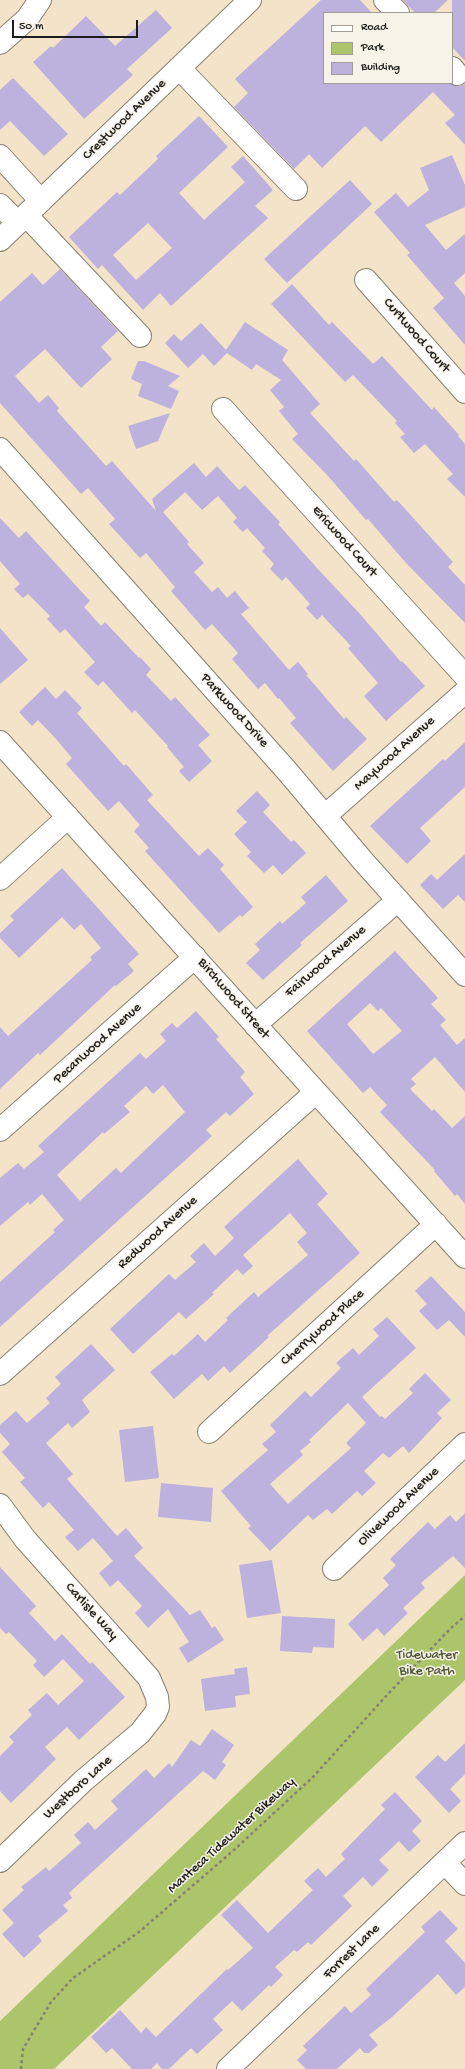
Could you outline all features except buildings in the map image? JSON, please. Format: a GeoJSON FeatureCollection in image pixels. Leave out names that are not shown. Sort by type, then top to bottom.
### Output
{"type":"FeatureCollection","features":[{"type":"Feature","properties":{"kind":"street","name":"Crestwood Avenue"},"geometry":{"type":"LineString","coordinates":[[0,240],[250,0]]}},
{"type":"Feature","properties":{"kind":"street"},"geometry":{"type":"LineString","coordinates":[[385,0],[397,12]]}},
{"type":"Feature","properties":{"kind":"street"},"geometry":{"type":"LineString","coordinates":[[0,43],[27,19],[37,5]]}},
{"type":"Feature","properties":{"kind":"street"},"geometry":{"type":"LineString","coordinates":[[179,68],[296,189]]}},
{"type":"Feature","properties":{"kind":"street"},"geometry":{"type":"LineString","coordinates":[[0,156],[28,213],[140,336]]}},
{"type":"Feature","properties":{"kind":"street"},"geometry":{"type":"LineString","coordinates":[[0,204],[28,213]]}},
{"type":"Feature","properties":{"kind":"street","name":"Curtwood Court"},"geometry":{"type":"LineString","coordinates":[[366,280],[465,392]]}},
{"type":"Feature","properties":{"kind":"street","name":"Ericwood Court"},"geometry":{"type":"LineString","coordinates":[[223,409],[465,676]]}},
{"type":"Feature","properties":{"kind":"street","name":"Parkwood Drive"},"geometry":{"type":"LineString","coordinates":[[0,449],[287,771],[398,900],[461,963]]}},
{"type":"Feature","properties":{"kind":"street","name":"Maywood Avenue"},"geometry":{"type":"LineString","coordinates":[[325,816],[465,692]]}},
{"type":"Feature","properties":{"kind":"street","name":"Birchwood Street"},"geometry":{"type":"LineString","coordinates":[[0,742],[465,1257]]}},
{"type":"Feature","properties":{"kind":"street"},"geometry":{"type":"LineString","coordinates":[[0,879],[68,817]]}},
{"type":"Feature","properties":{"kind":"street","name":"Fairwood Avenue"},"geometry":{"type":"LineString","coordinates":[[255,1025],[398,900]]}},
{"type":"Feature","properties":{"kind":"street","name":"Pecanwood Avenue"},"geometry":{"type":"LineString","coordinates":[[0,1130],[195,957]]}},
{"type":"Feature","properties":{"kind":"street","name":"Redwood Avenue"},"geometry":{"type":"LineString","coordinates":[[0,1374],[316,1092]]}},
{"type":"Feature","properties":{"kind":"street","name":"Cherrywood Place"},"geometry":{"type":"LineString","coordinates":[[209,1432],[436,1224]]}},
{"type":"Feature","properties":{"kind":"street","name":"Olivewood Avenue"},"geometry":{"type":"LineString","coordinates":[[334,1569],[465,1444]]}},
{"type":"Feature","properties":{"kind":"street","name":"Carlisle Way"},"geometry":{"type":"LineString","coordinates":[[0,1505],[26,1539],[149,1678],[154,1686],[158,1707],[147,1725]]}},
{"type":"Feature","properties":{"kind":"street","name":"Westboro Lane"},"geometry":{"type":"LineString","coordinates":[[5,1856],[83,1781],[140,1733],[147,1725]]}},
{"type":"Feature","properties":{"kind":"street","name":"Forrest Lane"},"geometry":{"type":"LineString","coordinates":[[233,2064],[465,1843]]}},
{"type":"Feature","properties":{"kind":"street"},"geometry":{"type":"LineString","coordinates":[[445,1863],[465,1884]]}},
{"type":"Feature","properties":{"kind":"path","name":"Manteca Tidewater Bikeway"},"geometry":{"type":"LineString","coordinates":[[21,2069],[23,2049],[51,2002],[73,1978],[139,1932],[251,1835],[313,1777],[387,1695],[450,1629],[465,1616]]}},
{"type":"Feature","properties":{"kind":"green space","name":"Tidewater Bike Path"},"geometry":{"type":"Polygon","coordinates":[[[465,1575],[465,1680],[54,2069],[0,2069],[0,2021],[465,1575]]]}}]}
